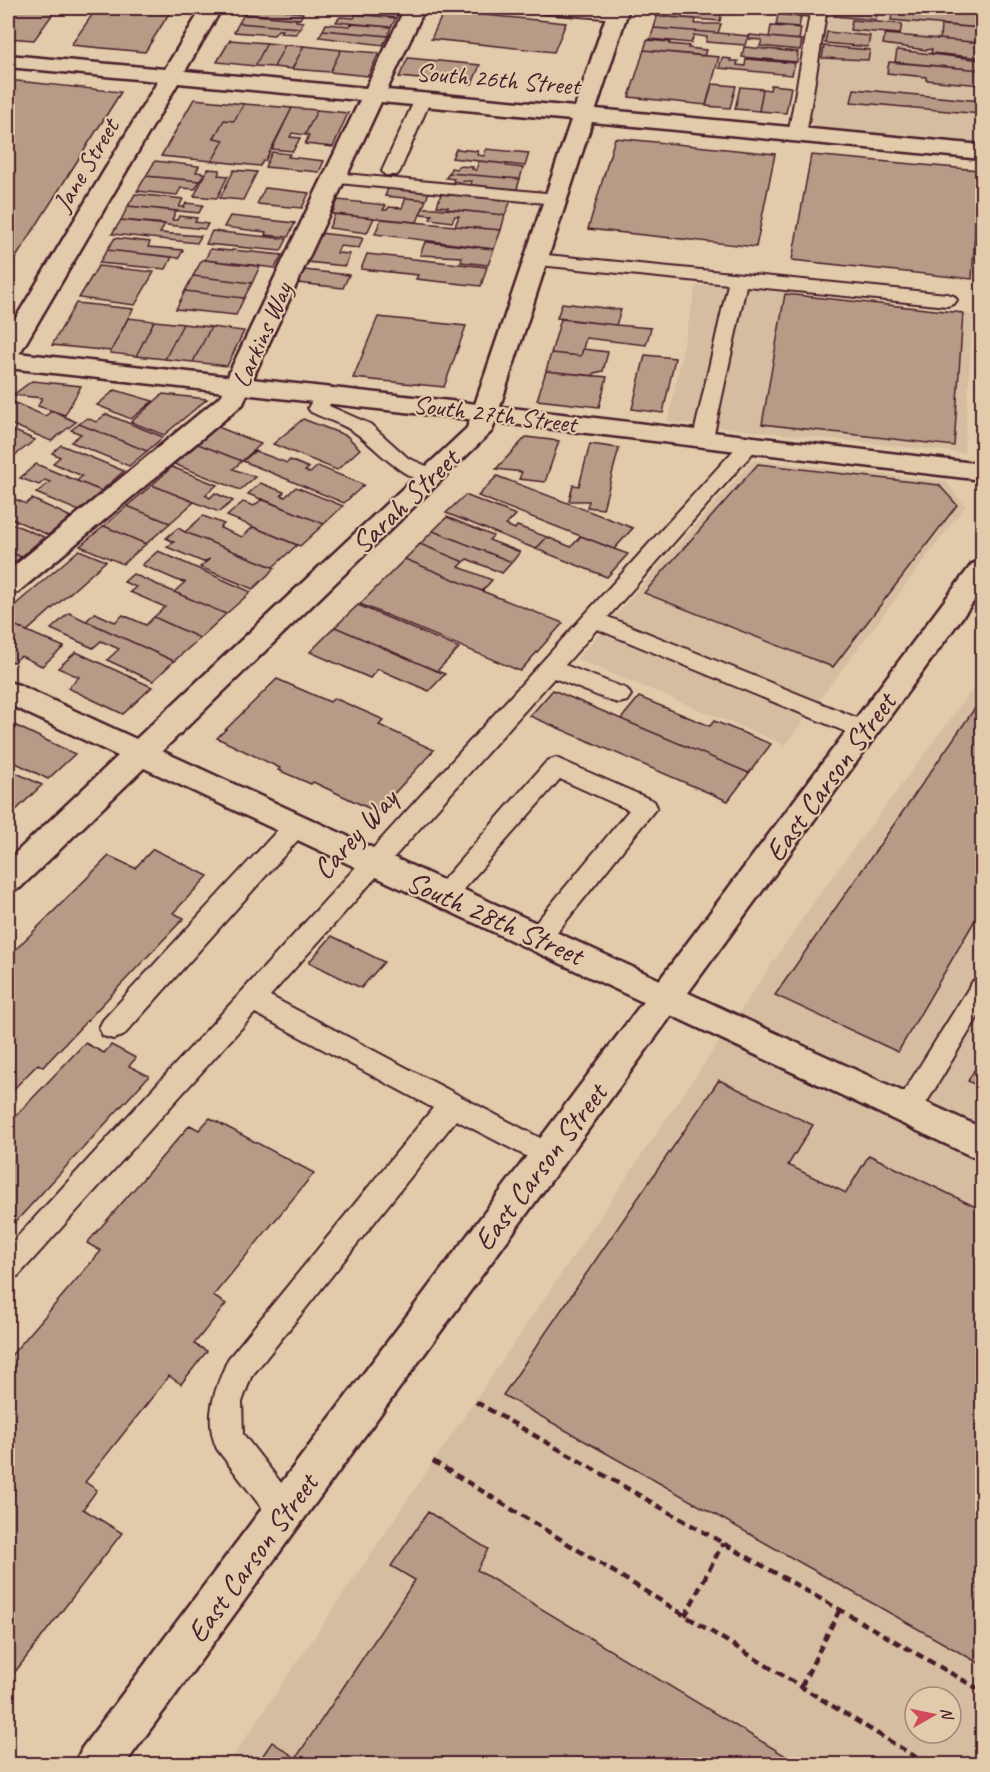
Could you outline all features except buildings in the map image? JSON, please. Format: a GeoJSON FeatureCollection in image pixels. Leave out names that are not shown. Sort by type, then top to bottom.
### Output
{"type":"FeatureCollection","features":[{"type":"Feature","properties":{"kind":"street","name":"Jane Street"},"geometry":{"type":"LineString","coordinates":[[8,351],[212,8]]}},
{"type":"Feature","properties":{"kind":"street","name":"Larkins Way"},"geometry":{"type":"LineString","coordinates":[[8,585],[234,398],[334,178],[415,8]]}},
{"type":"Feature","properties":{"kind":"street","name":"Sarah Street"},"geometry":{"type":"LineString","coordinates":[[8,879],[479,430],[618,11]]}},
{"type":"Feature","properties":{"kind":"street","name":"South 26th Street"},"geometry":{"type":"LineString","coordinates":[[8,61],[982,152]]}},
{"type":"Feature","properties":{"kind":"street","name":"South 27th Street"},"geometry":{"type":"LineString","coordinates":[[8,360],[486,413],[982,472]]}},
{"type":"Feature","properties":{"kind":"street","name":"East Carson Street"},"geometry":{"type":"LineString","coordinates":[[98,1764],[982,570]]}},
{"type":"Feature","properties":{"kind":"street","name":"South 28th Street"},"geometry":{"type":"LineString","coordinates":[[8,692],[374,864],[982,1144]]}},
{"type":"Feature","properties":{"kind":"lane"},"geometry":{"type":"LineString","coordinates":[[542,8],[618,11]]}},
{"type":"Feature","properties":{"kind":"lane"},"geometry":{"type":"LineString","coordinates":[[797,135],[819,8]]}},
{"type":"Feature","properties":{"kind":"lane"},"geometry":{"type":"LineString","coordinates":[[391,171],[422,100]]}},
{"type":"Feature","properties":{"kind":"lane"},"geometry":{"type":"LineString","coordinates":[[334,178],[556,199]]}},
{"type":"Feature","properties":{"kind":"lane"},"geometry":{"type":"LineString","coordinates":[[536,260],[947,300]]}},
{"type":"Feature","properties":{"kind":"lane"},"geometry":{"type":"LineString","coordinates":[[703,438],[738,280]]}},
{"type":"Feature","properties":{"kind":"lane"},"geometry":{"type":"LineString","coordinates":[[324,395],[318,408],[363,428],[401,462],[431,476]]}},
{"type":"Feature","properties":{"kind":"lane","name":"Carey Way"},"geometry":{"type":"LineString","coordinates":[[8,1267],[374,864],[750,444]]}},
{"type":"Feature","properties":{"kind":"lane"},"geometry":{"type":"LineString","coordinates":[[593,619],[864,730]]}},
{"type":"Feature","properties":{"kind":"lane"},"geometry":{"type":"LineString","coordinates":[[550,668],[619,695]]}},
{"type":"Feature","properties":{"kind":"lane"},"geometry":{"type":"LineString","coordinates":[[443,895],[556,767],[645,807],[538,938]]}},
{"type":"Feature","properties":{"kind":"lane"},"geometry":{"type":"LineString","coordinates":[[113,1028],[296,826]]}},
{"type":"Feature","properties":{"kind":"lane"},"geometry":{"type":"LineString","coordinates":[[908,1109],[982,988]]}},
{"type":"Feature","properties":{"kind":"lane"},"geometry":{"type":"LineString","coordinates":[[250,999],[549,1156]]}},
{"type":"Feature","properties":{"kind":"lane"},"geometry":{"type":"LineString","coordinates":[[285,1513],[228,1439],[226,1402],[239,1370],[452,1105]]}},
{"type":"Feature","properties":{"kind":"path"},"geometry":{"type":"LineString","coordinates":[[476,1401],[982,1691]]}},
{"type":"Feature","properties":{"kind":"path"},"geometry":{"type":"LineString","coordinates":[[433,1461],[927,1764]]}},
{"type":"Feature","properties":{"kind":"path"},"geometry":{"type":"LineString","coordinates":[[685,1616],[723,1543]]}},
{"type":"Feature","properties":{"kind":"path"},"geometry":{"type":"LineString","coordinates":[[801,1687],[840,1609]]}},
{"type":"Feature","properties":{"kind":"shaded area"},"geometry":{"type":"Polygon","coordinates":[[[818,8],[982,8],[982,153],[793,135],[818,8]]]}},
{"type":"Feature","properties":{"kind":"shaded area"},"geometry":{"type":"Polygon","coordinates":[[[713,285],[973,316],[964,453],[668,422],[696,286],[713,285]]]}},
{"type":"Feature","properties":{"kind":"shaded area"},"geometry":{"type":"Polygon","coordinates":[[[753,460],[945,481],[965,506],[785,745],[577,659],[753,460]]]}},
{"type":"Feature","properties":{"kind":"shaded area"},"geometry":{"type":"Polygon","coordinates":[[[982,677],[982,1764],[228,1764],[814,902],[982,677]]]}}]}
